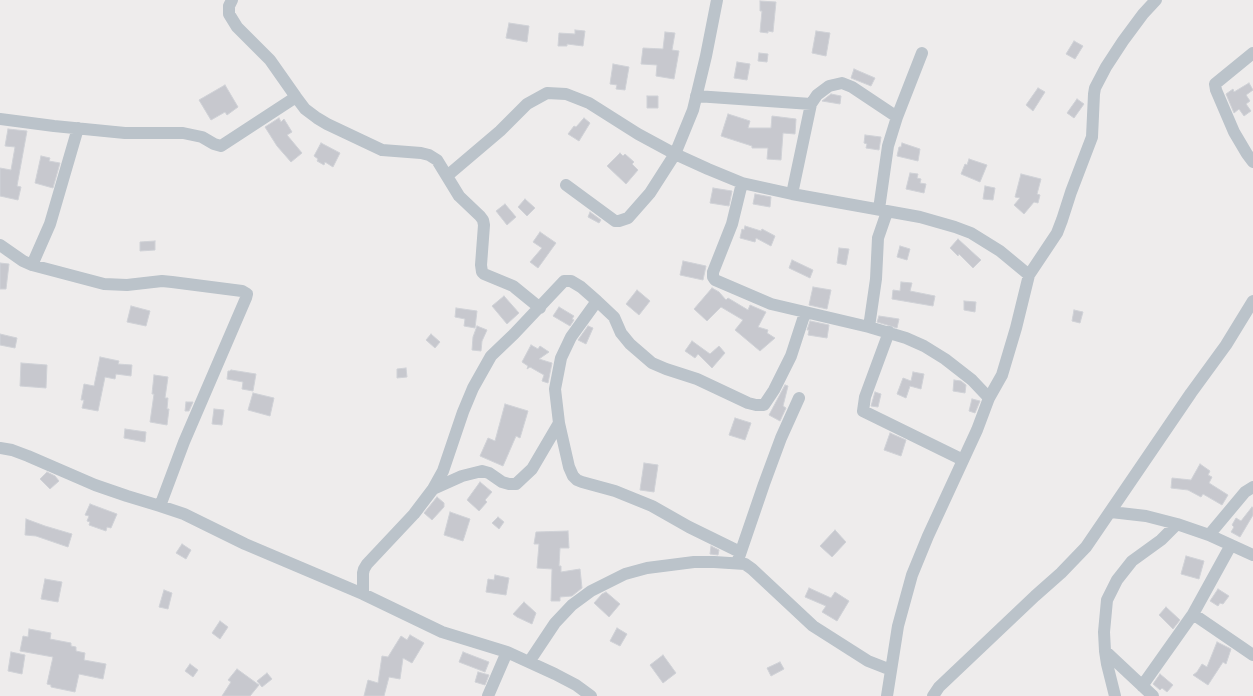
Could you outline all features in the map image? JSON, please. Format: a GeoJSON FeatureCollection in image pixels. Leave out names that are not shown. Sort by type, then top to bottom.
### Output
{"type":"FeatureCollection","features":[{"type":"Feature","properties":{"kind":"street"},"geometry":{"type":"LineString","coordinates":[[232,0],[229,6],[229,14],[237,27],[270,60],[305,109],[327,124],[382,150],[421,153],[429,155],[437,160],[459,196],[483,220],[482,272],[513,286],[540,308]]}},
{"type":"Feature","properties":{"kind":"street"},"geometry":{"type":"LineString","coordinates":[[566,185],[612,219],[619,221],[625,220],[634,212],[650,193],[676,154],[693,110],[717,0]]}},
{"type":"Feature","properties":{"kind":"street"},"geometry":{"type":"LineString","coordinates":[[887,696],[898,626],[912,575],[928,536],[977,430],[989,398],[1002,374],[1016,328],[1029,275],[1057,233],[1071,192],[1091,142],[1095,88],[1106,67],[1123,41],[1143,14],[1156,0]]}},
{"type":"Feature","properties":{"kind":"street"},"geometry":{"type":"LineString","coordinates":[[870,326],[876,279],[878,238],[888,146],[897,117],[922,53]]}},
{"type":"Feature","properties":{"kind":"street"},"geometry":{"type":"LineString","coordinates":[[1253,53],[1215,84],[1216,90],[1234,132],[1253,162]]}},
{"type":"Feature","properties":{"kind":"street"},"geometry":{"type":"LineString","coordinates":[[792,194],[811,104],[817,95],[830,86],[842,83],[852,86],[897,117]]}},
{"type":"Feature","properties":{"kind":"street"},"geometry":{"type":"LineString","coordinates":[[447,176],[500,131],[527,104],[547,93],[566,94],[577,97],[638,134],[676,154],[742,183],[792,194],[920,217],[955,227],[971,233],[1000,251],[1029,275]]}},
{"type":"Feature","properties":{"kind":"street"},"geometry":{"type":"LineString","coordinates":[[696,96],[811,104]]}},
{"type":"Feature","properties":{"kind":"street"},"geometry":{"type":"LineString","coordinates":[[0,120],[125,133],[183,133],[202,137],[221,146],[296,97]]}},
{"type":"Feature","properties":{"kind":"street"},"geometry":{"type":"LineString","coordinates":[[32,265],[50,224],[78,128]]}},
{"type":"Feature","properties":{"kind":"street"},"geometry":{"type":"LineString","coordinates":[[742,183],[732,224],[713,272],[714,279],[771,304],[805,313],[870,326],[906,338],[924,346],[945,359],[972,380],[989,398]]}},
{"type":"Feature","properties":{"kind":"street"},"geometry":{"type":"LineString","coordinates":[[0,244],[23,261],[32,265],[104,284],[127,286],[162,281],[242,290],[246,294],[244,305],[187,435],[160,506]]}},
{"type":"Feature","properties":{"kind":"street"},"geometry":{"type":"LineString","coordinates":[[363,594],[362,573],[368,564],[414,514],[433,489],[443,471],[463,412],[486,365],[496,350],[540,308],[564,281],[571,281],[581,287],[597,301],[614,317],[621,333],[630,344],[652,363],[697,379],[748,403],[762,406],[774,390],[791,356],[805,313]]}},
{"type":"Feature","properties":{"kind":"street"},"geometry":{"type":"LineString","coordinates":[[597,301],[572,337],[561,358],[555,389],[558,423],[569,467],[573,476],[577,480],[615,491],[652,506],[689,527],[739,558],[813,626],[868,661],[891,670]]}},
{"type":"Feature","properties":{"kind":"street"},"geometry":{"type":"LineString","coordinates":[[933,696],[939,687],[1061,573],[1086,547],[1190,393],[1226,345],[1253,301]]}},
{"type":"Feature","properties":{"kind":"street"},"geometry":{"type":"LineString","coordinates":[[888,332],[865,397],[863,411],[963,460]]}},
{"type":"Feature","properties":{"kind":"street"},"geometry":{"type":"LineString","coordinates":[[739,558],[778,445],[799,398]]}},
{"type":"Feature","properties":{"kind":"street"},"geometry":{"type":"LineString","coordinates":[[433,489],[462,476],[482,471],[489,473],[502,482],[516,484],[532,468],[558,423]]}},
{"type":"Feature","properties":{"kind":"street"},"geometry":{"type":"LineString","coordinates":[[0,448],[12,450],[28,456],[120,494],[184,514],[245,544],[363,594],[442,632],[507,652],[571,682],[591,696]]}},
{"type":"Feature","properties":{"kind":"street"},"geometry":{"type":"LineString","coordinates":[[1209,535],[1245,492],[1253,487]]}},
{"type":"Feature","properties":{"kind":"street"},"geometry":{"type":"LineString","coordinates":[[1111,512],[1146,516],[1177,524],[1231,544],[1253,556]]}},
{"type":"Feature","properties":{"kind":"street"},"geometry":{"type":"LineString","coordinates":[[1115,696],[1105,651],[1104,632],[1107,600],[1117,580],[1132,561],[1160,540],[1177,524]]}},
{"type":"Feature","properties":{"kind":"street"},"geometry":{"type":"LineString","coordinates":[[1142,686],[1193,614],[1231,544]]}},
{"type":"Feature","properties":{"kind":"street"},"geometry":{"type":"LineString","coordinates":[[529,662],[555,623],[572,605],[591,591],[625,574],[646,568],[739,558]]}},
{"type":"Feature","properties":{"kind":"street"},"geometry":{"type":"LineString","coordinates":[[1193,614],[1253,656]]}},
{"type":"Feature","properties":{"kind":"street"},"geometry":{"type":"LineString","coordinates":[[1105,651],[1153,696]]}},
{"type":"Feature","properties":{"kind":"street"},"geometry":{"type":"LineString","coordinates":[[488,696],[507,652]]}},
{"type":"Feature","properties":{"kind":"building"},"geometry":{"type":"Polygon","coordinates":[[[760,1],[776,2],[773,32],[760,32],[762,11],[760,11],[760,1]]]}},
{"type":"Feature","properties":{"kind":"building"},"geometry":{"type":"Polygon","coordinates":[[[509,23],[529,26],[527,42],[506,38],[509,23]]]}},
{"type":"Feature","properties":{"kind":"building"},"geometry":{"type":"Polygon","coordinates":[[[575,30],[585,31],[583,46],[567,44],[567,46],[558,46],[559,33],[575,34],[575,30]]]}},
{"type":"Feature","properties":{"kind":"building"},"geometry":{"type":"Polygon","coordinates":[[[816,31],[830,33],[826,56],[812,53],[816,31]]]}},
{"type":"Feature","properties":{"kind":"building"},"geometry":{"type":"Polygon","coordinates":[[[665,32],[675,33],[672,50],[679,51],[674,79],[656,76],[657,65],[641,64],[643,48],[663,49],[665,32]]]}},
{"type":"Feature","properties":{"kind":"building"},"geometry":{"type":"Polygon","coordinates":[[[1074,41],[1083,46],[1075,59],[1066,54],[1074,41]]]}},
{"type":"Feature","properties":{"kind":"building"},"geometry":{"type":"Polygon","coordinates":[[[759,53],[768,54],[767,62],[758,61],[759,53]]]}},
{"type":"Feature","properties":{"kind":"building"},"geometry":{"type":"Polygon","coordinates":[[[737,62],[750,64],[747,80],[734,78],[737,62]]]}},
{"type":"Feature","properties":{"kind":"building"},"geometry":{"type":"Polygon","coordinates":[[[613,64],[629,67],[625,90],[616,89],[617,85],[610,84],[613,64]]]}},
{"type":"Feature","properties":{"kind":"building"},"geometry":{"type":"Polygon","coordinates":[[[854,69],[875,78],[871,86],[851,78],[854,69]]]}},
{"type":"Feature","properties":{"kind":"building"},"geometry":{"type":"Polygon","coordinates":[[[1249,83],[1253,90],[1246,95],[1250,101],[1246,104],[1251,111],[1244,116],[1239,109],[1234,113],[1226,94],[1233,89],[1234,92],[1249,83]]]}},
{"type":"Feature","properties":{"kind":"building"},"geometry":{"type":"Polygon","coordinates":[[[225,85],[238,107],[227,115],[225,112],[211,120],[199,100],[225,85]]]}},
{"type":"Feature","properties":{"kind":"building"},"geometry":{"type":"Polygon","coordinates":[[[1038,88],[1045,92],[1033,111],[1026,105],[1038,88]]]}},
{"type":"Feature","properties":{"kind":"building"},"geometry":{"type":"Polygon","coordinates":[[[831,94],[841,96],[840,104],[822,101],[831,94]]]}},
{"type":"Feature","properties":{"kind":"building"},"geometry":{"type":"Polygon","coordinates":[[[647,96],[658,96],[658,108],[647,108],[647,96]]]}},
{"type":"Feature","properties":{"kind":"building"},"geometry":{"type":"Polygon","coordinates":[[[1077,99],[1084,104],[1074,118],[1067,113],[1077,99]]]}},
{"type":"Feature","properties":{"kind":"building"},"geometry":{"type":"Polygon","coordinates":[[[728,114],[750,121],[748,128],[771,128],[772,116],[796,119],[795,134],[783,133],[781,160],[767,159],[768,148],[752,148],[752,146],[721,136],[728,114]]]}},
{"type":"Feature","properties":{"kind":"building"},"geometry":{"type":"Polygon","coordinates":[[[279,118],[281,122],[284,119],[292,132],[287,135],[302,153],[291,162],[277,146],[265,127],[279,118]]]}},
{"type":"Feature","properties":{"kind":"building"},"geometry":{"type":"Polygon","coordinates":[[[584,118],[590,123],[579,141],[568,134],[574,126],[576,127],[584,118]]]}},
{"type":"Feature","properties":{"kind":"building"},"geometry":{"type":"Polygon","coordinates":[[[8,129],[27,131],[17,186],[21,187],[18,200],[0,196],[0,168],[11,170],[15,147],[5,146],[8,129]]]}},
{"type":"Feature","properties":{"kind":"building"},"geometry":{"type":"Polygon","coordinates":[[[865,135],[881,137],[879,150],[866,148],[867,144],[864,143],[865,135]]]}},
{"type":"Feature","properties":{"kind":"building"},"geometry":{"type":"Polygon","coordinates":[[[321,143],[340,153],[333,167],[325,162],[324,165],[317,161],[318,159],[314,156],[321,143]]]}},
{"type":"Feature","properties":{"kind":"building"},"geometry":{"type":"Polygon","coordinates":[[[902,143],[920,149],[918,161],[897,156],[899,147],[901,147],[902,143]]]}},
{"type":"Feature","properties":{"kind":"building"},"geometry":{"type":"Polygon","coordinates":[[[620,153],[623,156],[625,154],[634,162],[632,164],[638,170],[626,184],[607,166],[620,153]]]}},
{"type":"Feature","properties":{"kind":"building"},"geometry":{"type":"Polygon","coordinates":[[[41,156],[50,158],[49,161],[60,163],[53,188],[35,183],[41,156]]]}},
{"type":"Feature","properties":{"kind":"building"},"geometry":{"type":"Polygon","coordinates":[[[969,159],[987,165],[980,182],[961,174],[969,159]]]}},
{"type":"Feature","properties":{"kind":"building"},"geometry":{"type":"Polygon","coordinates":[[[910,173],[918,174],[917,178],[921,179],[920,183],[926,184],[924,193],[906,189],[910,173]]]}},
{"type":"Feature","properties":{"kind":"building"},"geometry":{"type":"Polygon","coordinates":[[[1021,174],[1041,179],[1037,194],[1040,195],[1038,203],[1034,202],[1024,214],[1014,205],[1020,198],[1015,197],[1021,174]]]}},
{"type":"Feature","properties":{"kind":"building"},"geometry":{"type":"Polygon","coordinates":[[[985,186],[995,188],[993,200],[983,199],[985,186]]]}},
{"type":"Feature","properties":{"kind":"building"},"geometry":{"type":"Polygon","coordinates":[[[713,188],[732,191],[729,206],[710,203],[713,188]]]}},
{"type":"Feature","properties":{"kind":"building"},"geometry":{"type":"Polygon","coordinates":[[[755,194],[771,197],[770,207],[753,204],[755,194]]]}},
{"type":"Feature","properties":{"kind":"building"},"geometry":{"type":"Polygon","coordinates":[[[525,199],[535,208],[527,216],[518,207],[525,199]]]}},
{"type":"Feature","properties":{"kind":"building"},"geometry":{"type":"Polygon","coordinates":[[[505,204],[516,217],[507,225],[496,211],[505,204]]]}},
{"type":"Feature","properties":{"kind":"building"},"geometry":{"type":"Polygon","coordinates":[[[590,212],[601,220],[599,223],[588,217],[590,212]]]}},
{"type":"Feature","properties":{"kind":"building"},"geometry":{"type":"Polygon","coordinates":[[[745,226],[761,231],[762,229],[775,236],[771,246],[756,238],[755,242],[740,238],[742,229],[744,230],[745,226]]]}},
{"type":"Feature","properties":{"kind":"building"},"geometry":{"type":"Polygon","coordinates":[[[540,232],[556,243],[538,268],[530,262],[542,248],[533,242],[540,232]]]}},
{"type":"Feature","properties":{"kind":"building"},"geometry":{"type":"Polygon","coordinates":[[[958,239],[981,260],[973,268],[959,254],[958,256],[950,248],[958,239]]]}},
{"type":"Feature","properties":{"kind":"building"},"geometry":{"type":"Polygon","coordinates":[[[155,241],[155,250],[140,251],[140,242],[155,241]]]}},
{"type":"Feature","properties":{"kind":"building"},"geometry":{"type":"Polygon","coordinates":[[[900,246],[910,249],[907,260],[897,257],[900,246]]]}},
{"type":"Feature","properties":{"kind":"building"},"geometry":{"type":"Polygon","coordinates":[[[839,248],[849,249],[846,265],[837,263],[839,248]]]}},
{"type":"Feature","properties":{"kind":"building"},"geometry":{"type":"Polygon","coordinates":[[[792,260],[813,270],[810,278],[789,268],[792,260]]]}},
{"type":"Feature","properties":{"kind":"building"},"geometry":{"type":"Polygon","coordinates":[[[683,261],[706,266],[703,280],[680,275],[683,261]]]}},
{"type":"Feature","properties":{"kind":"building"},"geometry":{"type":"Polygon","coordinates":[[[0,263],[9,264],[6,289],[0,289],[0,263]]]}},
{"type":"Feature","properties":{"kind":"building"},"geometry":{"type":"Polygon","coordinates":[[[901,282],[912,283],[910,291],[935,296],[933,306],[892,299],[893,290],[900,291],[901,282]]]}},
{"type":"Feature","properties":{"kind":"building"},"geometry":{"type":"Polygon","coordinates":[[[813,287],[831,290],[827,309],[809,305],[813,287]]]}},
{"type":"Feature","properties":{"kind":"building"},"geometry":{"type":"Polygon","coordinates":[[[712,288],[719,292],[726,300],[728,298],[748,310],[750,305],[766,312],[758,327],[768,330],[767,333],[775,338],[760,351],[735,330],[743,320],[721,307],[707,321],[694,309],[712,288]]]}},
{"type":"Feature","properties":{"kind":"building"},"geometry":{"type":"Polygon","coordinates":[[[637,290],[650,301],[639,315],[626,304],[637,290]]]}},
{"type":"Feature","properties":{"kind":"building"},"geometry":{"type":"Polygon","coordinates":[[[504,296],[519,313],[507,324],[492,306],[504,296]]]}},
{"type":"Feature","properties":{"kind":"building"},"geometry":{"type":"Polygon","coordinates":[[[964,301],[976,302],[975,312],[964,310],[964,301]]]}},
{"type":"Feature","properties":{"kind":"building"},"geometry":{"type":"Polygon","coordinates":[[[131,306],[150,311],[146,326],[127,322],[131,306]]]}},
{"type":"Feature","properties":{"kind":"building"},"geometry":{"type":"Polygon","coordinates":[[[559,307],[574,316],[572,319],[574,320],[570,326],[553,316],[559,307]]]}},
{"type":"Feature","properties":{"kind":"building"},"geometry":{"type":"Polygon","coordinates":[[[456,308],[477,311],[475,328],[464,326],[465,319],[455,317],[456,308]]]}},
{"type":"Feature","properties":{"kind":"building"},"geometry":{"type":"Polygon","coordinates":[[[1074,310],[1083,312],[1080,323],[1072,321],[1074,310]]]}},
{"type":"Feature","properties":{"kind":"building"},"geometry":{"type":"Polygon","coordinates":[[[879,316],[899,319],[897,328],[877,322],[879,316]]]}},
{"type":"Feature","properties":{"kind":"building"},"geometry":{"type":"Polygon","coordinates":[[[810,321],[829,325],[827,338],[808,335],[809,330],[807,330],[810,321]]]}},
{"type":"Feature","properties":{"kind":"building"},"geometry":{"type":"Polygon","coordinates":[[[477,326],[487,330],[482,341],[481,351],[472,350],[473,337],[477,326]]]}},
{"type":"Feature","properties":{"kind":"building"},"geometry":{"type":"Polygon","coordinates":[[[588,326],[593,328],[586,344],[578,340],[588,326]]]}},
{"type":"Feature","properties":{"kind":"building"},"geometry":{"type":"Polygon","coordinates":[[[0,334],[17,338],[15,348],[0,345],[0,334]]]}},
{"type":"Feature","properties":{"kind":"building"},"geometry":{"type":"Polygon","coordinates":[[[431,334],[440,342],[435,348],[426,340],[431,334]]]}},
{"type":"Feature","properties":{"kind":"building"},"geometry":{"type":"Polygon","coordinates":[[[692,341],[710,354],[719,346],[725,353],[712,368],[698,354],[695,358],[685,351],[692,341]]]}},
{"type":"Feature","properties":{"kind":"building"},"geometry":{"type":"Polygon","coordinates":[[[531,345],[538,349],[540,346],[549,352],[539,359],[552,363],[548,383],[542,381],[544,375],[530,367],[527,369],[528,366],[522,362],[531,345]]]}},
{"type":"Feature","properties":{"kind":"building"},"geometry":{"type":"Polygon","coordinates":[[[100,357],[119,361],[118,364],[132,365],[131,376],[116,374],[115,379],[105,377],[98,411],[82,408],[84,400],[81,400],[84,384],[94,386],[100,357]]]}},
{"type":"Feature","properties":{"kind":"building"},"geometry":{"type":"Polygon","coordinates":[[[21,363],[47,365],[46,388],[20,386],[21,363]]]}},
{"type":"Feature","properties":{"kind":"building"},"geometry":{"type":"Polygon","coordinates":[[[406,368],[407,377],[397,378],[397,369],[406,368]]]}},
{"type":"Feature","properties":{"kind":"building"},"geometry":{"type":"Polygon","coordinates":[[[231,370],[256,374],[253,391],[242,389],[243,382],[227,379],[228,371],[231,370]]]}},
{"type":"Feature","properties":{"kind":"building"},"geometry":{"type":"Polygon","coordinates":[[[913,372],[924,374],[921,389],[910,386],[906,398],[897,394],[903,378],[911,381],[913,372]]]}},
{"type":"Feature","properties":{"kind":"building"},"geometry":{"type":"Polygon","coordinates":[[[154,375],[168,377],[165,398],[168,398],[167,409],[169,409],[167,425],[150,422],[154,394],[152,394],[154,375]]]}},
{"type":"Feature","properties":{"kind":"building"},"geometry":{"type":"Polygon","coordinates":[[[954,380],[961,381],[966,385],[965,393],[953,391],[954,380]]]}},
{"type":"Feature","properties":{"kind":"building"},"geometry":{"type":"Polygon","coordinates":[[[785,385],[788,386],[783,406],[786,408],[780,421],[769,415],[785,385]]]}},
{"type":"Feature","properties":{"kind":"building"},"geometry":{"type":"Polygon","coordinates":[[[875,392],[881,394],[878,407],[871,406],[875,392]]]}},
{"type":"Feature","properties":{"kind":"building"},"geometry":{"type":"Polygon","coordinates":[[[253,393],[274,398],[270,416],[248,410],[253,393]]]}},
{"type":"Feature","properties":{"kind":"building"},"geometry":{"type":"Polygon","coordinates":[[[972,399],[980,401],[975,413],[969,411],[972,399]]]}},
{"type":"Feature","properties":{"kind":"building"},"geometry":{"type":"Polygon","coordinates":[[[186,402],[193,402],[189,411],[185,411],[186,402]]]}},
{"type":"Feature","properties":{"kind":"building"},"geometry":{"type":"Polygon","coordinates":[[[505,404],[528,411],[520,438],[516,436],[503,466],[480,456],[488,438],[495,441],[505,404]]]}},
{"type":"Feature","properties":{"kind":"building"},"geometry":{"type":"Polygon","coordinates":[[[214,409],[224,410],[222,425],[212,424],[214,409]]]}},
{"type":"Feature","properties":{"kind":"building"},"geometry":{"type":"Polygon","coordinates":[[[735,418],[751,423],[745,440],[729,435],[735,418]]]}},
{"type":"Feature","properties":{"kind":"building"},"geometry":{"type":"Polygon","coordinates":[[[125,429],[146,432],[145,442],[124,438],[125,429]]]}},
{"type":"Feature","properties":{"kind":"building"},"geometry":{"type":"Polygon","coordinates":[[[890,433],[906,440],[901,456],[884,450],[890,433]]]}},
{"type":"Feature","properties":{"kind":"building"},"geometry":{"type":"Polygon","coordinates":[[[644,463],[658,465],[654,492],[640,490],[644,463]]]}},
{"type":"Feature","properties":{"kind":"building"},"geometry":{"type":"Polygon","coordinates":[[[1200,464],[1210,471],[1208,475],[1212,477],[1209,483],[1228,495],[1222,505],[1203,494],[1201,497],[1188,490],[1171,488],[1172,478],[1191,480],[1200,464]]]}},
{"type":"Feature","properties":{"kind":"building"},"geometry":{"type":"Polygon","coordinates":[[[47,472],[55,476],[59,481],[50,489],[40,479],[47,472]]]}},
{"type":"Feature","properties":{"kind":"building"},"geometry":{"type":"Polygon","coordinates":[[[480,482],[492,492],[485,500],[487,502],[479,511],[467,500],[480,482]]]}},
{"type":"Feature","properties":{"kind":"building"},"geometry":{"type":"Polygon","coordinates":[[[437,497],[444,503],[444,507],[432,520],[424,513],[437,497]]]}},
{"type":"Feature","properties":{"kind":"building"},"geometry":{"type":"Polygon","coordinates":[[[90,504],[117,514],[111,528],[107,527],[106,531],[89,525],[90,522],[87,521],[89,516],[85,515],[90,504]]]}},
{"type":"Feature","properties":{"kind":"building"},"geometry":{"type":"Polygon","coordinates":[[[1252,507],[1253,515],[1240,537],[1231,532],[1234,527],[1232,525],[1236,518],[1241,521],[1252,507]]]}},
{"type":"Feature","properties":{"kind":"building"},"geometry":{"type":"Polygon","coordinates":[[[450,512],[470,519],[463,541],[444,535],[450,512]]]}},
{"type":"Feature","properties":{"kind":"building"},"geometry":{"type":"Polygon","coordinates":[[[498,517],[504,522],[499,529],[492,523],[498,517]]]}},
{"type":"Feature","properties":{"kind":"building"},"geometry":{"type":"Polygon","coordinates":[[[26,519],[72,534],[68,547],[36,536],[25,535],[26,519]]]}},
{"type":"Feature","properties":{"kind":"building"},"geometry":{"type":"Polygon","coordinates":[[[835,530],[846,542],[832,557],[820,546],[835,530]]]}},
{"type":"Feature","properties":{"kind":"building"},"geometry":{"type":"Polygon","coordinates":[[[568,531],[569,548],[560,548],[559,566],[561,566],[561,572],[580,569],[582,588],[572,596],[560,597],[560,601],[551,601],[552,569],[537,568],[539,544],[534,544],[536,532],[568,531]]]}},
{"type":"Feature","properties":{"kind":"building"},"geometry":{"type":"Polygon","coordinates":[[[182,544],[191,550],[186,559],[176,553],[182,544]]]}},
{"type":"Feature","properties":{"kind":"building"},"geometry":{"type":"Polygon","coordinates":[[[711,546],[719,550],[718,555],[710,554],[711,546]]]}},
{"type":"Feature","properties":{"kind":"building"},"geometry":{"type":"Polygon","coordinates":[[[1186,556],[1204,561],[1199,579],[1181,574],[1186,556]]]}},
{"type":"Feature","properties":{"kind":"building"},"geometry":{"type":"Polygon","coordinates":[[[495,575],[509,578],[506,595],[486,592],[488,579],[494,580],[495,575]]]}},
{"type":"Feature","properties":{"kind":"building"},"geometry":{"type":"Polygon","coordinates":[[[45,579],[62,582],[58,602],[41,599],[45,579]]]}},
{"type":"Feature","properties":{"kind":"building"},"geometry":{"type":"Polygon","coordinates":[[[809,588],[831,598],[835,592],[849,601],[837,621],[822,612],[826,606],[805,597],[809,588]]]}},
{"type":"Feature","properties":{"kind":"building"},"geometry":{"type":"Polygon","coordinates":[[[1218,589],[1229,596],[1223,604],[1220,603],[1218,606],[1210,601],[1218,589]]]}},
{"type":"Feature","properties":{"kind":"building"},"geometry":{"type":"Polygon","coordinates":[[[164,590],[172,593],[168,609],[159,607],[164,590]]]}},
{"type":"Feature","properties":{"kind":"building"},"geometry":{"type":"Polygon","coordinates":[[[606,592],[620,604],[609,617],[594,603],[602,594],[606,592]]]}},
{"type":"Feature","properties":{"kind":"building"},"geometry":{"type":"Polygon","coordinates":[[[524,602],[536,613],[532,624],[513,614],[524,602]]]}},
{"type":"Feature","properties":{"kind":"building"},"geometry":{"type":"Polygon","coordinates":[[[1166,607],[1180,620],[1173,629],[1159,615],[1166,607]]]}},
{"type":"Feature","properties":{"kind":"building"},"geometry":{"type":"Polygon","coordinates":[[[220,621],[228,627],[220,639],[212,633],[220,621]]]}},
{"type":"Feature","properties":{"kind":"building"},"geometry":{"type":"Polygon","coordinates":[[[617,628],[627,634],[620,646],[610,641],[617,628]]]}},
{"type":"Feature","properties":{"kind":"building"},"geometry":{"type":"Polygon","coordinates":[[[29,629],[51,633],[50,639],[71,643],[71,646],[76,647],[76,651],[85,653],[84,660],[106,664],[103,679],[79,674],[75,692],[51,687],[51,685],[47,684],[53,657],[20,651],[23,636],[28,637],[29,629]]]}},
{"type":"Feature","properties":{"kind":"building"},"geometry":{"type":"Polygon","coordinates":[[[410,635],[424,643],[412,663],[403,658],[400,679],[389,677],[384,696],[364,696],[368,680],[378,683],[382,656],[388,657],[401,636],[407,640],[410,635]]]}},
{"type":"Feature","properties":{"kind":"building"},"geometry":{"type":"Polygon","coordinates":[[[1217,642],[1231,649],[1226,664],[1223,662],[1208,685],[1193,675],[1202,664],[1207,667],[1217,642]]]}},
{"type":"Feature","properties":{"kind":"building"},"geometry":{"type":"Polygon","coordinates":[[[11,652],[25,655],[22,674],[8,671],[11,652]]]}},
{"type":"Feature","properties":{"kind":"building"},"geometry":{"type":"Polygon","coordinates":[[[463,652],[489,662],[485,672],[459,662],[463,652]]]}},
{"type":"Feature","properties":{"kind":"building"},"geometry":{"type":"Polygon","coordinates":[[[663,655],[676,673],[663,683],[650,665],[663,655]]]}},
{"type":"Feature","properties":{"kind":"building"},"geometry":{"type":"Polygon","coordinates":[[[780,662],[784,669],[771,676],[767,668],[780,662]]]}},
{"type":"Feature","properties":{"kind":"building"},"geometry":{"type":"Polygon","coordinates":[[[190,664],[198,670],[193,677],[185,671],[190,664]]]}},
{"type":"Feature","properties":{"kind":"building"},"geometry":{"type":"Polygon","coordinates":[[[237,669],[259,685],[250,696],[222,696],[231,682],[228,680],[237,669]]]}},
{"type":"Feature","properties":{"kind":"building"},"geometry":{"type":"Polygon","coordinates":[[[478,672],[489,675],[485,685],[475,682],[478,672]]]}},
{"type":"Feature","properties":{"kind":"building"},"geometry":{"type":"Polygon","coordinates":[[[267,673],[272,679],[262,687],[257,681],[267,673]]]}},
{"type":"Feature","properties":{"kind":"building"},"geometry":{"type":"Polygon","coordinates":[[[1160,674],[1173,685],[1167,692],[1162,688],[1160,690],[1153,684],[1160,674]]]}}]}
